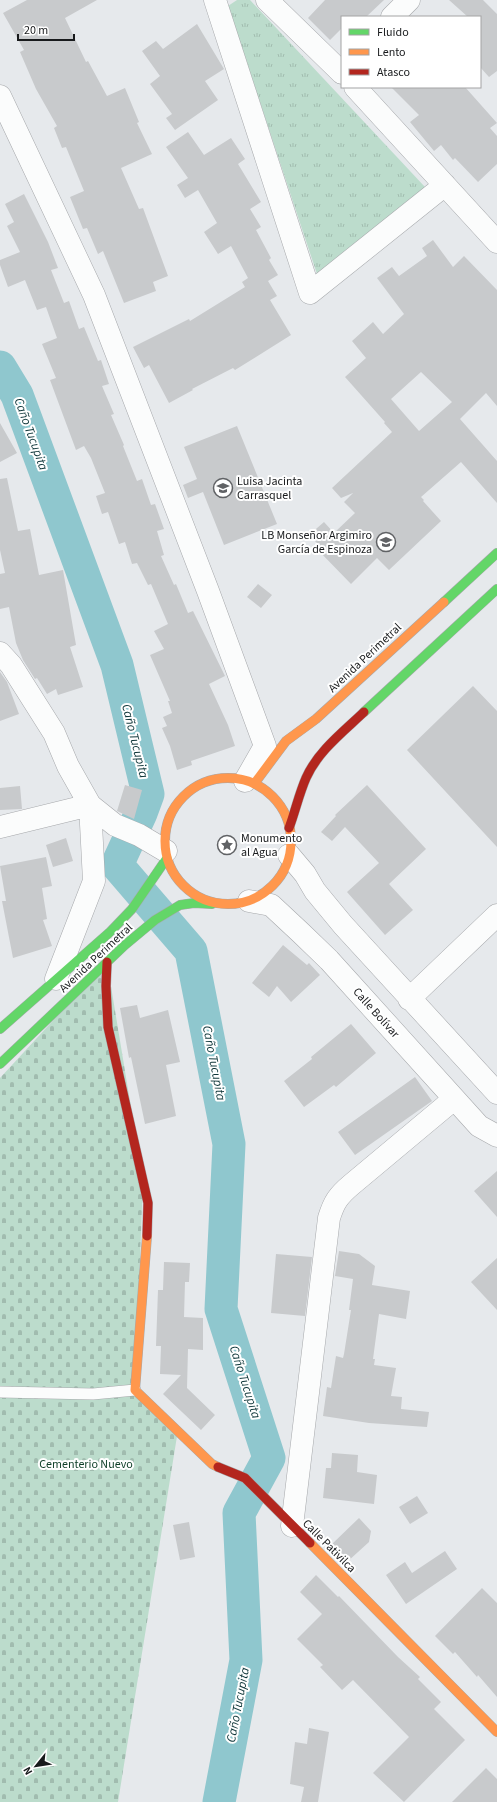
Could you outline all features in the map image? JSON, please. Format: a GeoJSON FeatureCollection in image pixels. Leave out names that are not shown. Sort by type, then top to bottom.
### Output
{"type":"FeatureCollection","features":[{"type":"Feature","properties":{"kind":"street"},"geometry":{"type":"LineString","coordinates":[[215,0],[310,293],[445,185]]}},
{"type":"Feature","properties":{"kind":"street"},"geometry":{"type":"LineString","coordinates":[[267,0],[340,68]]}},
{"type":"Feature","properties":{"kind":"street"},"geometry":{"type":"LineString","coordinates":[[393,16],[410,0]]}},
{"type":"Feature","properties":{"kind":"street"},"geometry":{"type":"LineString","coordinates":[[356,88],[497,242]]}},
{"type":"Feature","properties":{"kind":"street"},"geometry":{"type":"LineString","coordinates":[[0,96],[94,295],[208,591],[265,746],[249,782]]}},
{"type":"Feature","properties":{"kind":"street","name":"Avenida Perimetral"},"geometry":{"type":"LineString","coordinates":[[249,782],[286,741],[316,719],[497,553]]}},
{"type":"Feature","properties":{"kind":"street"},"geometry":{"type":"LineString","coordinates":[[289,828],[306,778],[323,753],[335,739],[497,589]]}},
{"type":"Feature","properties":{"kind":"street"},"geometry":{"type":"LineString","coordinates":[[0,653],[11,665],[54,733],[68,766],[90,805],[115,825],[138,835],[167,854]]}},
{"type":"Feature","properties":{"kind":"street"},"geometry":{"type":"LineString","coordinates":[[217,779],[234,779],[249,782],[270,794],[282,810],[289,828],[291,842],[289,855],[284,870],[275,883],[263,894],[249,901],[224,904],[199,897],[188,890],[172,870],[167,854],[165,839],[170,817],[175,807],[191,790],[200,784],[217,779]]}},
{"type":"Feature","properties":{"kind":"street"},"geometry":{"type":"LineString","coordinates":[[0,827],[90,805]]}},
{"type":"Feature","properties":{"kind":"street"},"geometry":{"type":"LineString","coordinates":[[56,979],[94,881],[90,805]]}},
{"type":"Feature","properties":{"kind":"street","name":"Avenida Perimetral"},"geometry":{"type":"LineString","coordinates":[[0,1029],[110,932],[132,908],[149,884],[167,854]]}},
{"type":"Feature","properties":{"kind":"street"},"geometry":{"type":"LineString","coordinates":[[289,855],[305,874],[327,907],[409,999],[497,1093]]}},
{"type":"Feature","properties":{"kind":"street","name":"Calle Bolívar"},"geometry":{"type":"LineString","coordinates":[[249,901],[271,905],[301,933],[334,966],[480,1126],[497,1136]]}},
{"type":"Feature","properties":{"kind":"street","name":"Avenida Perimetral"},"geometry":{"type":"LineString","coordinates":[[0,1064],[125,944],[166,912],[177,907],[196,903],[224,904]]}},
{"type":"Feature","properties":{"kind":"street"},"geometry":{"type":"LineString","coordinates":[[409,999],[497,915]]}},
{"type":"Feature","properties":{"kind":"street"},"geometry":{"type":"LineString","coordinates":[[107,962],[106,986],[108,1027],[148,1203],[148,1225],[135,1390]]}},
{"type":"Feature","properties":{"kind":"street"},"geometry":{"type":"LineString","coordinates":[[292,1526],[328,1226],[333,1205],[339,1195],[454,1099]]}},
{"type":"Feature","properties":{"kind":"street","name":"Calle Pativilca"},"geometry":{"type":"LineString","coordinates":[[135,1390],[212,1464],[245,1478],[497,1732]]}},
{"type":"Feature","properties":{"kind":"lane"},"geometry":{"type":"LineString","coordinates":[[0,1392],[93,1394],[135,1390]]}},
{"type":"Feature","properties":{"kind":"green space"},"geometry":{"type":"Polygon","coordinates":[[[237,0],[250,0],[425,187],[317,274],[228,6],[237,0]]]}},
{"type":"Feature","properties":{"kind":"green space","name":"Cementerio Nuevo"},"geometry":{"type":"Polygon","coordinates":[[[107,962],[143,1180],[135,1390],[178,1430],[118,1802],[0,1802],[0,1078],[107,962]]]}},
{"type":"Feature","properties":{"kind":"building"},"geometry":{"type":"Polygon","coordinates":[[[27,0],[97,0],[65,18],[86,62],[88,61],[107,96],[125,88],[139,122],[137,123],[152,154],[121,168],[139,209],[143,208],[168,276],[153,282],[156,291],[124,303],[103,251],[98,254],[87,228],[83,229],[70,197],[84,191],[66,147],[62,148],[54,128],[57,126],[36,89],[20,52],[24,50],[3,13],[27,0]]]}},
{"type":"Feature","properties":{"kind":"building"},"geometry":{"type":"Polygon","coordinates":[[[325,0],[384,0],[367,16],[341,16],[341,29],[330,40],[308,18],[325,0]]]}},
{"type":"Feature","properties":{"kind":"building"},"geometry":{"type":"Polygon","coordinates":[[[449,0],[483,0],[497,14],[497,71],[489,77],[481,68],[481,16],[467,16],[449,0]]]}},
{"type":"Feature","properties":{"kind":"building"},"geometry":{"type":"Polygon","coordinates":[[[197,24],[224,69],[205,81],[218,100],[175,130],[166,118],[172,114],[150,84],[160,76],[142,51],[156,41],[163,49],[197,24]]]}},
{"type":"Feature","properties":{"kind":"building"},"geometry":{"type":"Polygon","coordinates":[[[392,88],[466,88],[497,123],[490,128],[497,136],[497,164],[478,182],[455,158],[453,160],[441,145],[434,151],[410,122],[419,115],[392,88]]]}},
{"type":"Feature","properties":{"kind":"building"},"geometry":{"type":"Polygon","coordinates":[[[188,132],[204,155],[231,138],[245,159],[238,164],[261,202],[250,209],[261,227],[256,230],[271,258],[269,260],[278,275],[268,281],[277,296],[270,300],[291,335],[235,370],[233,368],[192,389],[193,390],[169,403],[149,365],[144,368],[133,347],[189,319],[190,321],[245,287],[242,282],[248,278],[231,246],[218,254],[204,232],[217,223],[198,190],[185,198],[177,185],[188,178],[166,147],[188,132]]]}},
{"type":"Feature","properties":{"kind":"building"},"geometry":{"type":"Polygon","coordinates":[[[24,194],[48,242],[58,268],[51,270],[64,303],[69,301],[79,329],[84,327],[98,361],[101,360],[109,384],[102,386],[114,414],[111,415],[137,481],[142,479],[151,505],[155,504],[164,529],[157,531],[164,555],[161,556],[174,585],[176,584],[188,613],[193,611],[225,676],[209,684],[228,725],[235,746],[191,761],[192,765],[177,770],[170,746],[162,728],[167,726],[163,717],[172,713],[168,701],[170,701],[150,655],[164,649],[154,631],[168,624],[151,584],[148,585],[137,563],[132,564],[125,542],[119,544],[108,512],[102,514],[96,496],[105,493],[91,458],[84,446],[76,450],[50,380],[56,378],[42,344],[57,338],[46,307],[37,310],[25,280],[8,287],[0,265],[0,260],[20,252],[7,226],[14,222],[5,204],[24,194]]]}},
{"type":"Feature","properties":{"kind":"building"},"geometry":{"type":"Polygon","coordinates":[[[433,240],[453,267],[464,256],[497,290],[497,406],[486,393],[460,419],[497,461],[497,503],[461,462],[421,497],[441,521],[389,570],[377,558],[351,584],[317,549],[320,546],[309,535],[324,522],[334,533],[355,513],[344,502],[353,493],[341,498],[332,488],[392,432],[345,377],[366,358],[352,341],[373,322],[383,334],[404,314],[377,278],[392,267],[399,276],[427,256],[422,248],[433,240]],[[421,372],[391,399],[419,431],[452,402],[421,372]]]}},
{"type":"Feature","properties":{"kind":"building"},"geometry":{"type":"Polygon","coordinates":[[[0,423],[17,453],[0,462],[0,423]]]}},
{"type":"Feature","properties":{"kind":"building","name":"Luisa Jacinta Carrasquel"},"geometry":{"type":"Polygon","coordinates":[[[237,426],[277,524],[224,545],[203,492],[188,498],[183,485],[197,479],[184,447],[237,426]]]}},
{"type":"Feature","properties":{"kind":"building"},"geometry":{"type":"Polygon","coordinates":[[[7,478],[18,531],[30,529],[39,575],[63,570],[76,645],[70,647],[83,687],[58,695],[56,689],[47,694],[37,678],[35,679],[23,660],[16,643],[9,607],[0,609],[0,574],[5,573],[0,550],[0,479],[7,478]]]}},
{"type":"Feature","properties":{"kind":"building"},"geometry":{"type":"Polygon","coordinates":[[[258,584],[272,595],[261,608],[247,597],[258,584]]]}},
{"type":"Feature","properties":{"kind":"building"},"geometry":{"type":"Polygon","coordinates":[[[0,672],[7,682],[19,714],[0,721],[0,672]]]}},
{"type":"Feature","properties":{"kind":"building"},"geometry":{"type":"Polygon","coordinates":[[[473,686],[497,711],[497,847],[407,750],[473,686]]]}},
{"type":"Feature","properties":{"kind":"building"},"geometry":{"type":"Polygon","coordinates":[[[125,785],[142,790],[134,819],[117,811],[125,785]]]}},
{"type":"Feature","properties":{"kind":"building"},"geometry":{"type":"Polygon","coordinates":[[[367,785],[426,849],[389,884],[413,910],[385,935],[347,892],[379,863],[345,827],[332,841],[321,832],[336,816],[335,815],[367,785]]]}},
{"type":"Feature","properties":{"kind":"building"},"geometry":{"type":"Polygon","coordinates":[[[20,786],[22,809],[0,810],[0,788],[20,786]]]}},
{"type":"Feature","properties":{"kind":"building"},"geometry":{"type":"Polygon","coordinates":[[[66,838],[73,861],[53,867],[46,845],[66,838]]]}},
{"type":"Feature","properties":{"kind":"building"},"geometry":{"type":"Polygon","coordinates":[[[46,857],[52,886],[42,888],[47,919],[43,920],[52,946],[13,958],[2,901],[6,901],[0,866],[46,857]]]}},
{"type":"Feature","properties":{"kind":"building"},"geometry":{"type":"Polygon","coordinates":[[[283,945],[307,965],[309,963],[320,975],[291,1002],[277,986],[269,997],[252,983],[283,945]]]}},
{"type":"Feature","properties":{"kind":"building"},"geometry":{"type":"Polygon","coordinates":[[[137,1005],[140,1018],[168,1010],[180,1062],[166,1065],[176,1116],[145,1124],[131,1057],[129,1058],[120,1008],[137,1005]]]}},
{"type":"Feature","properties":{"kind":"building"},"geometry":{"type":"Polygon","coordinates":[[[351,1024],[376,1053],[336,1087],[334,1085],[304,1107],[284,1081],[312,1059],[311,1057],[351,1024]]]}},
{"type":"Feature","properties":{"kind":"building"},"geometry":{"type":"Polygon","coordinates":[[[415,1077],[432,1101],[355,1155],[338,1132],[415,1077]]]}},
{"type":"Feature","properties":{"kind":"building"},"geometry":{"type":"Polygon","coordinates":[[[497,1171],[497,1217],[474,1191],[497,1171]]]}},
{"type":"Feature","properties":{"kind":"building"},"geometry":{"type":"Polygon","coordinates":[[[339,1251],[359,1254],[375,1266],[372,1285],[410,1291],[406,1319],[379,1314],[373,1359],[375,1359],[374,1365],[396,1368],[391,1396],[402,1397],[401,1409],[429,1412],[427,1427],[369,1423],[323,1416],[327,1387],[331,1388],[336,1356],[343,1358],[351,1310],[349,1310],[353,1279],[335,1276],[339,1251]]]}},
{"type":"Feature","properties":{"kind":"building"},"geometry":{"type":"Polygon","coordinates":[[[276,1254],[312,1257],[305,1316],[271,1313],[276,1254]]]}},
{"type":"Feature","properties":{"kind":"building"},"geometry":{"type":"Polygon","coordinates":[[[497,1258],[497,1310],[471,1282],[497,1258]]]}},
{"type":"Feature","properties":{"kind":"building"},"geometry":{"type":"Polygon","coordinates":[[[164,1262],[190,1263],[189,1282],[185,1282],[184,1317],[203,1318],[203,1350],[188,1349],[187,1388],[215,1415],[201,1430],[163,1394],[181,1375],[160,1374],[161,1346],[156,1346],[158,1290],[163,1290],[164,1262]]]}},
{"type":"Feature","properties":{"kind":"building"},"geometry":{"type":"Polygon","coordinates":[[[332,1453],[358,1455],[357,1472],[377,1475],[374,1504],[323,1498],[326,1468],[331,1468],[332,1453]]]}},
{"type":"Feature","properties":{"kind":"building"},"geometry":{"type":"Polygon","coordinates":[[[417,1496],[428,1513],[410,1524],[399,1507],[417,1496]]]}},
{"type":"Feature","properties":{"kind":"building"},"geometry":{"type":"Polygon","coordinates":[[[359,1518],[371,1531],[369,1542],[347,1562],[331,1545],[359,1518]]]}},
{"type":"Feature","properties":{"kind":"building"},"geometry":{"type":"Polygon","coordinates":[[[189,1522],[195,1557],[180,1560],[173,1525],[189,1522]]]}},
{"type":"Feature","properties":{"kind":"building"},"geometry":{"type":"Polygon","coordinates":[[[445,1551],[457,1569],[406,1604],[386,1575],[405,1562],[412,1573],[445,1551]]]}},
{"type":"Feature","properties":{"kind":"building"},"geometry":{"type":"Polygon","coordinates":[[[316,1575],[420,1677],[418,1679],[441,1702],[434,1709],[465,1740],[404,1802],[373,1773],[409,1737],[353,1680],[342,1690],[320,1667],[323,1665],[297,1639],[322,1614],[300,1592],[316,1575]]]}},
{"type":"Feature","properties":{"kind":"building"},"geometry":{"type":"Polygon","coordinates":[[[482,1588],[497,1603],[497,1697],[455,1652],[453,1654],[435,1636],[482,1588]]]}},
{"type":"Feature","properties":{"kind":"building"},"geometry":{"type":"Polygon","coordinates":[[[309,1728],[329,1732],[318,1802],[301,1802],[304,1787],[290,1784],[295,1742],[307,1744],[309,1728]]]}},
{"type":"Feature","properties":{"kind":"building"},"geometry":{"type":"Polygon","coordinates":[[[486,1768],[497,1779],[497,1802],[452,1802],[486,1768]]]}},
{"type":"Feature","properties":{"kind":"waterway","name":"Caño Tucupita"},"geometry":{"type":"LineString","coordinates":[[0,367],[17,395],[117,665],[148,794],[117,865],[191,951],[229,1144],[221,1309],[269,1458],[239,1513],[246,1660],[219,1802]]}},
{"type":"Feature","properties":{"kind":"traffic: fast"},"geometry":{"type":"LineString","coordinates":[[444,602],[497,553]]}},
{"type":"Feature","properties":{"kind":"traffic: fast"},"geometry":{"type":"LineString","coordinates":[[364,712],[497,589]]}},
{"type":"Feature","properties":{"kind":"traffic: fast"},"geometry":{"type":"LineString","coordinates":[[0,1029],[110,932],[132,909],[167,858]]}},
{"type":"Feature","properties":{"kind":"traffic: fast"},"geometry":{"type":"LineString","coordinates":[[0,1064],[125,945],[155,920],[180,905],[194,903],[212,904]]}},
{"type":"Feature","properties":{"kind":"traffic: slow"},"geometry":{"type":"LineString","coordinates":[[254,784],[286,741],[316,719],[444,602]]}},
{"type":"Feature","properties":{"kind":"traffic: slow"},"geometry":{"type":"LineString","coordinates":[[228,778],[240,779],[252,783],[268,792],[277,801],[286,817],[290,829],[291,841],[290,853],[286,865],[277,881],[268,890],[252,899],[240,903],[228,904],[216,903],[204,899],[188,890],[179,881],[170,865],[166,853],[165,841],[166,829],[170,817],[179,801],[188,792],[204,783],[216,779],[228,778]]}},
{"type":"Feature","properties":{"kind":"traffic: slow"},"geometry":{"type":"LineString","coordinates":[[147,1236],[135,1390],[212,1464],[218,1467]]}},
{"type":"Feature","properties":{"kind":"traffic: slow"},"geometry":{"type":"LineString","coordinates":[[310,1543],[497,1732]]}},
{"type":"Feature","properties":{"kind":"traffic: jam"},"geometry":{"type":"LineString","coordinates":[[289,828],[306,778],[311,768],[332,742],[364,712]]}},
{"type":"Feature","properties":{"kind":"traffic: jam"},"geometry":{"type":"LineString","coordinates":[[107,962],[106,986],[108,1027],[148,1203],[147,1236]]}},
{"type":"Feature","properties":{"kind":"traffic: jam"},"geometry":{"type":"LineString","coordinates":[[218,1467],[245,1478],[310,1543]]}},
{"type":"Feature","properties":{"kind":"place","name":"Luisa Jacinta Carrasquel"},"geometry":{"type":"Point","coordinates":[223,488]}},
{"type":"Feature","properties":{"kind":"place","name":"LB Monseñor Argimiro García de Espinoza"},"geometry":{"type":"Point","coordinates":[386,542]}},
{"type":"Feature","properties":{"kind":"place","name":"Monumento al Agua"},"geometry":{"type":"Point","coordinates":[227,845]}}]}
